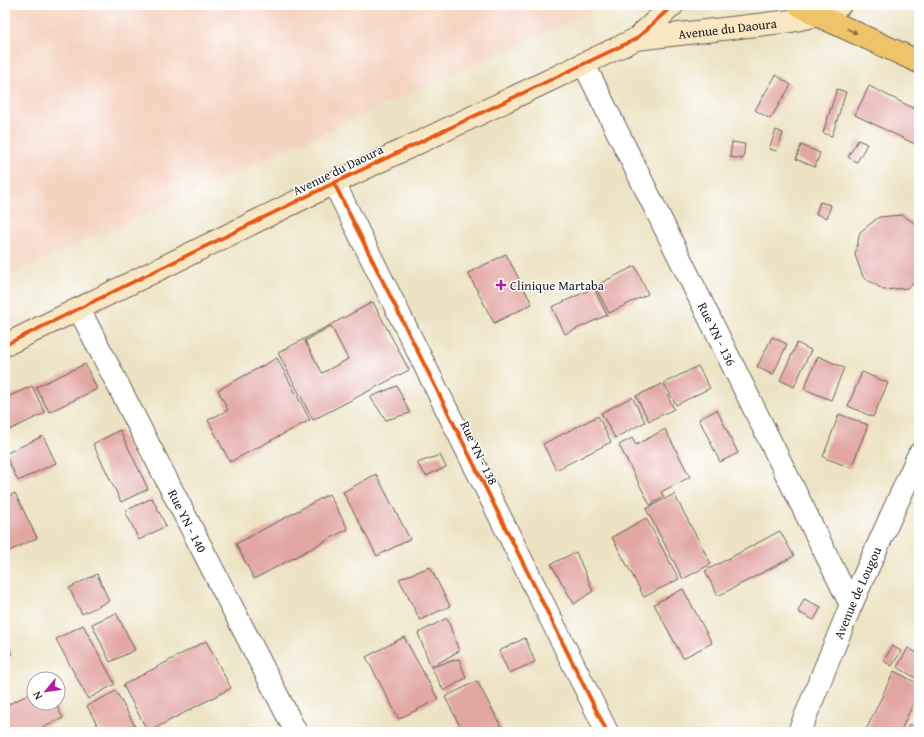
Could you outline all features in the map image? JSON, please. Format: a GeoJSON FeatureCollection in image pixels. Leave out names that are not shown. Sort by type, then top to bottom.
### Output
{"type":"FeatureCollection","features":[{"type":"Feature","properties":{"kind":"main road"},"geometry":{"type":"LineString","coordinates":[[808,10],[919,62]]}},
{"type":"Feature","properties":{"kind":"street","name":"Avenue du Daoura"},"geometry":{"type":"LineString","coordinates":[[5,345],[334,183],[636,39],[672,5]]}},
{"type":"Feature","properties":{"kind":"street","name":"Avenue du Daoura"},"geometry":{"type":"LineString","coordinates":[[636,39],[792,21],[808,10],[840,5]]}},
{"type":"Feature","properties":{"kind":"street","name":"Rue YN - 136"},"geometry":{"type":"LineString","coordinates":[[584,64],[851,605]]}},
{"type":"Feature","properties":{"kind":"street","name":"Rue YN - 138"},"geometry":{"type":"LineString","coordinates":[[334,183],[607,732]]}},
{"type":"Feature","properties":{"kind":"street","name":"Rue YN - 140"},"geometry":{"type":"LineString","coordinates":[[79,309],[296,732]]}},
{"type":"Feature","properties":{"kind":"street","name":"Avenue de Lougou"},"geometry":{"type":"LineString","coordinates":[[799,732],[851,605],[919,454]]}},
{"type":"Feature","properties":{"kind":"shaded area"},"geometry":{"type":"Polygon","coordinates":[[[5,5],[606,5],[5,277],[5,5]]]}},
{"type":"Feature","properties":{"kind":"building"},"geometry":{"type":"Polygon","coordinates":[[[776,75],[791,85],[770,119],[755,110],[776,75]]]}},
{"type":"Feature","properties":{"kind":"building"},"geometry":{"type":"Polygon","coordinates":[[[869,86],[919,111],[919,146],[855,115],[869,86]]]}},
{"type":"Feature","properties":{"kind":"building"},"geometry":{"type":"Polygon","coordinates":[[[837,89],[846,92],[832,136],[823,133],[837,89]]]}},
{"type":"Feature","properties":{"kind":"building"},"geometry":{"type":"Polygon","coordinates":[[[776,130],[783,133],[777,151],[769,149],[776,130]]]}},
{"type":"Feature","properties":{"kind":"building"},"geometry":{"type":"Polygon","coordinates":[[[858,140],[867,144],[857,162],[848,157],[858,140]]]}},
{"type":"Feature","properties":{"kind":"building"},"geometry":{"type":"Polygon","coordinates":[[[732,142],[745,144],[743,159],[730,157],[732,142]]]}},
{"type":"Feature","properties":{"kind":"building"},"geometry":{"type":"Polygon","coordinates":[[[801,145],[820,153],[815,167],[796,159],[801,145]]]}},
{"type":"Feature","properties":{"kind":"building"},"geometry":{"type":"Polygon","coordinates":[[[820,202],[831,205],[827,218],[816,214],[820,202]]]}},
{"type":"Feature","properties":{"kind":"building"},"geometry":{"type":"Polygon","coordinates":[[[902,215],[919,226],[919,278],[907,288],[884,290],[863,277],[855,255],[860,232],[879,217],[902,215]]]}},
{"type":"Feature","properties":{"kind":"building"},"geometry":{"type":"Polygon","coordinates":[[[506,254],[532,304],[494,323],[468,273],[506,254]]]}},
{"type":"Feature","properties":{"kind":"building"},"geometry":{"type":"Polygon","coordinates":[[[635,266],[648,294],[609,313],[595,286],[635,266]]]}},
{"type":"Feature","properties":{"kind":"building"},"geometry":{"type":"Polygon","coordinates":[[[594,288],[607,315],[565,334],[552,307],[594,288]]]}},
{"type":"Feature","properties":{"kind":"building"},"geometry":{"type":"Polygon","coordinates":[[[373,302],[409,370],[313,420],[278,353],[373,302]],[[331,326],[305,341],[322,373],[348,359],[331,326]]]}},
{"type":"Feature","properties":{"kind":"building"},"geometry":{"type":"Polygon","coordinates":[[[772,337],[787,344],[773,375],[757,367],[772,337]]]}},
{"type":"Feature","properties":{"kind":"building"},"geometry":{"type":"Polygon","coordinates":[[[797,343],[811,350],[794,387],[780,380],[797,343]]]}},
{"type":"Feature","properties":{"kind":"building"},"geometry":{"type":"Polygon","coordinates":[[[818,356],[844,368],[831,400],[804,389],[818,356]]]}},
{"type":"Feature","properties":{"kind":"building"},"geometry":{"type":"Polygon","coordinates":[[[277,358],[310,420],[230,462],[208,420],[228,410],[218,390],[277,358]]]}},
{"type":"Feature","properties":{"kind":"building"},"geometry":{"type":"Polygon","coordinates":[[[85,364],[97,389],[49,412],[36,387],[85,364]]]}},
{"type":"Feature","properties":{"kind":"building"},"geometry":{"type":"Polygon","coordinates":[[[698,366],[710,388],[676,405],[664,383],[698,366]]]}},
{"type":"Feature","properties":{"kind":"building"},"geometry":{"type":"Polygon","coordinates":[[[862,372],[888,383],[873,417],[848,406],[862,372]]]}},
{"type":"Feature","properties":{"kind":"building"},"geometry":{"type":"Polygon","coordinates":[[[662,384],[674,409],[649,421],[636,396],[662,384]]]}},
{"type":"Feature","properties":{"kind":"building"},"geometry":{"type":"Polygon","coordinates":[[[32,386],[45,413],[5,432],[5,398],[32,386]]]}},
{"type":"Feature","properties":{"kind":"building"},"geometry":{"type":"Polygon","coordinates":[[[397,386],[410,413],[386,420],[370,397],[397,386]]]}},
{"type":"Feature","properties":{"kind":"building"},"geometry":{"type":"Polygon","coordinates":[[[632,397],[645,422],[615,438],[601,413],[632,397]]]}},
{"type":"Feature","properties":{"kind":"building"},"geometry":{"type":"Polygon","coordinates":[[[717,410],[738,453],[720,462],[699,419],[717,410]]]}},
{"type":"Feature","properties":{"kind":"building"},"geometry":{"type":"Polygon","coordinates":[[[839,414],[868,425],[851,468],[823,457],[839,414]]]}},
{"type":"Feature","properties":{"kind":"building"},"geometry":{"type":"Polygon","coordinates":[[[598,416],[611,442],[556,470],[543,444],[598,416]]]}},
{"type":"Feature","properties":{"kind":"building"},"geometry":{"type":"Polygon","coordinates":[[[665,429],[690,477],[661,492],[664,497],[650,505],[619,445],[632,438],[636,445],[665,429]]]}},
{"type":"Feature","properties":{"kind":"building"},"geometry":{"type":"Polygon","coordinates":[[[120,430],[148,489],[121,502],[93,444],[120,430]]]}},
{"type":"Feature","properties":{"kind":"building"},"geometry":{"type":"Polygon","coordinates":[[[43,436],[56,463],[18,481],[5,454],[43,436]]]}},
{"type":"Feature","properties":{"kind":"building"},"geometry":{"type":"Polygon","coordinates":[[[440,455],[446,467],[426,476],[417,463],[440,455]]]}},
{"type":"Feature","properties":{"kind":"building"},"geometry":{"type":"Polygon","coordinates":[[[376,474],[410,539],[377,556],[343,492],[376,474]]]}},
{"type":"Feature","properties":{"kind":"building"},"geometry":{"type":"Polygon","coordinates":[[[15,493],[37,538],[5,553],[5,498],[15,493]]]}},
{"type":"Feature","properties":{"kind":"building"},"geometry":{"type":"Polygon","coordinates":[[[329,494],[348,529],[254,579],[236,544],[329,494]]]}},
{"type":"Feature","properties":{"kind":"building"},"geometry":{"type":"Polygon","coordinates":[[[674,494],[711,564],[683,579],[646,509],[674,494]]]}},
{"type":"Feature","properties":{"kind":"building"},"geometry":{"type":"Polygon","coordinates":[[[152,498],[166,526],[139,540],[125,511],[152,498]]]}},
{"type":"Feature","properties":{"kind":"building"},"geometry":{"type":"Polygon","coordinates":[[[646,518],[679,579],[644,597],[612,537],[646,518]]]}},
{"type":"Feature","properties":{"kind":"building"},"geometry":{"type":"Polygon","coordinates":[[[780,531],[794,556],[718,596],[705,571],[780,531]]]}},
{"type":"Feature","properties":{"kind":"building"},"geometry":{"type":"Polygon","coordinates":[[[576,552],[593,591],[574,604],[551,564],[576,552]]]}},
{"type":"Feature","properties":{"kind":"building"},"geometry":{"type":"Polygon","coordinates":[[[430,567],[450,606],[420,620],[399,579],[430,567]]]}},
{"type":"Feature","properties":{"kind":"building"},"geometry":{"type":"Polygon","coordinates":[[[97,574],[109,601],[82,614],[69,588],[97,574]]]}},
{"type":"Feature","properties":{"kind":"building"},"geometry":{"type":"Polygon","coordinates":[[[683,589],[712,643],[683,658],[654,604],[683,589]]]}},
{"type":"Feature","properties":{"kind":"building"},"geometry":{"type":"Polygon","coordinates":[[[804,599],[821,607],[814,620],[798,612],[804,599]]]}},
{"type":"Feature","properties":{"kind":"building"},"geometry":{"type":"Polygon","coordinates":[[[116,613],[135,650],[110,662],[92,624],[116,613]]]}},
{"type":"Feature","properties":{"kind":"building"},"geometry":{"type":"Polygon","coordinates":[[[447,618],[459,651],[431,667],[418,633],[447,618]]]}},
{"type":"Feature","properties":{"kind":"building"},"geometry":{"type":"Polygon","coordinates":[[[83,625],[115,684],[88,699],[56,639],[83,625]]]}},
{"type":"Feature","properties":{"kind":"building"},"geometry":{"type":"Polygon","coordinates":[[[404,637],[438,699],[399,719],[366,657],[404,637]]]}},
{"type":"Feature","properties":{"kind":"building"},"geometry":{"type":"Polygon","coordinates":[[[525,638],[535,662],[509,673],[499,651],[525,638]]]}},
{"type":"Feature","properties":{"kind":"building"},"geometry":{"type":"Polygon","coordinates":[[[5,641],[12,655],[5,658],[5,641]]]}},
{"type":"Feature","properties":{"kind":"building"},"geometry":{"type":"Polygon","coordinates":[[[206,641],[231,688],[148,732],[123,685],[206,641]]]}},
{"type":"Feature","properties":{"kind":"building"},"geometry":{"type":"Polygon","coordinates":[[[892,646],[901,651],[892,666],[884,661],[892,646]]]}},
{"type":"Feature","properties":{"kind":"building"},"geometry":{"type":"Polygon","coordinates":[[[908,648],[919,654],[919,680],[897,667],[908,648]]]}},
{"type":"Feature","properties":{"kind":"building"},"geometry":{"type":"Polygon","coordinates":[[[459,659],[466,678],[444,691],[431,667],[459,659]]]}},
{"type":"Feature","properties":{"kind":"building"},"geometry":{"type":"Polygon","coordinates":[[[894,671],[919,684],[919,691],[900,732],[865,732],[894,671]]]}},
{"type":"Feature","properties":{"kind":"building"},"geometry":{"type":"Polygon","coordinates":[[[477,681],[504,732],[463,732],[445,697],[477,681]]]}},
{"type":"Feature","properties":{"kind":"building"},"geometry":{"type":"Polygon","coordinates":[[[116,691],[138,732],[101,732],[87,706],[116,691]]]}},
{"type":"Feature","properties":{"kind":"building"},"geometry":{"type":"Polygon","coordinates":[[[26,696],[26,711],[59,711],[63,718],[34,732],[11,732],[5,720],[5,706],[26,696]]]}},
{"type":"Feature","properties":{"kind":"building"},"geometry":{"type":"Polygon","coordinates":[[[909,724],[919,728],[919,732],[905,732],[909,724]]]}},
{"type":"Feature","properties":{"kind":"cycle path"},"geometry":{"type":"LineString","coordinates":[[5,345],[334,183],[636,39],[673,5]]}},
{"type":"Feature","properties":{"kind":"cycle path"},"geometry":{"type":"LineString","coordinates":[[334,183],[607,732]]}},
{"type":"Feature","properties":{"kind":"place","name":"Clinique Martaba"},"geometry":{"type":"Point","coordinates":[501,285]}}]}
